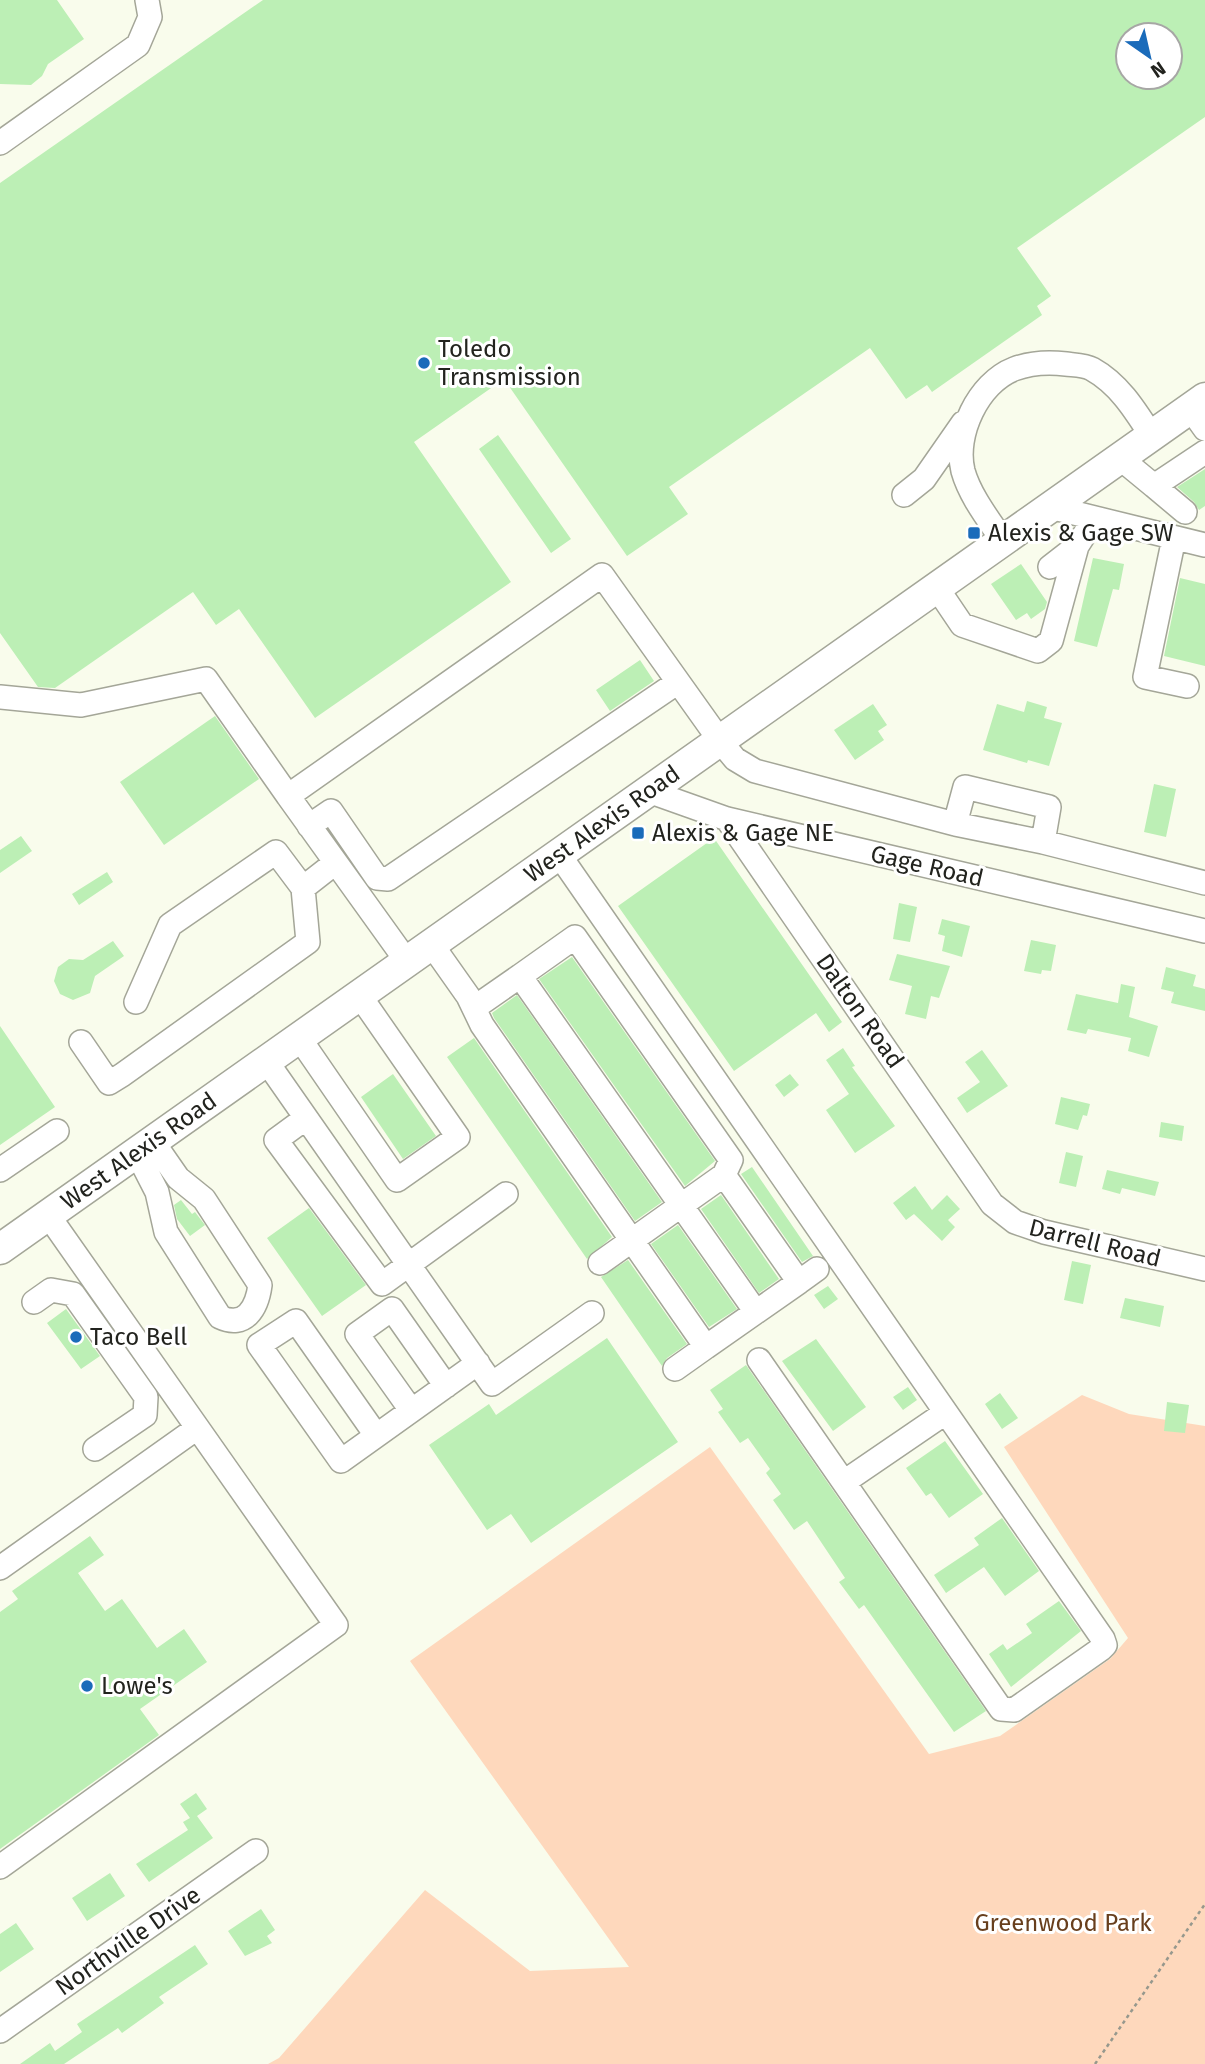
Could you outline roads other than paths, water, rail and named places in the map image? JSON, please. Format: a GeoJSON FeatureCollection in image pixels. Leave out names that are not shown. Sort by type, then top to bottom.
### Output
{"type":"FeatureCollection","features":[{"type":"Feature","properties":{"kind":"main road","name":"West Alexis Road"},"geometry":{"type":"LineString","coordinates":[[0,1249],[651,792],[1152,435],[1200,412]]}},
{"type":"Feature","properties":{"kind":"street"},"geometry":{"type":"LineString","coordinates":[[0,143],[138,46],[150,17],[147,0]]}},
{"type":"Feature","properties":{"kind":"street"},"geometry":{"type":"LineString","coordinates":[[904,495],[924,479],[994,382],[1013,369],[1050,362],[1090,367],[1112,382],[1152,435]]}},
{"type":"Feature","properties":{"kind":"street"},"geometry":{"type":"LineString","coordinates":[[969,415],[961,442],[963,471],[1003,541]]}},
{"type":"Feature","properties":{"kind":"street"},"geometry":{"type":"LineString","coordinates":[[1154,486],[1205,452]]}},
{"type":"Feature","properties":{"kind":"street"},"geometry":{"type":"LineString","coordinates":[[1120,458],[1185,512]]}},
{"type":"Feature","properties":{"kind":"street"},"geometry":{"type":"LineString","coordinates":[[1050,507],[1205,545]]}},
{"type":"Feature","properties":{"kind":"street"},"geometry":{"type":"LineString","coordinates":[[1050,567],[1077,546],[1096,518]]}},
{"type":"Feature","properties":{"kind":"street"},"geometry":{"type":"LineString","coordinates":[[1174,538],[1145,677],[1187,686]]}},
{"type":"Feature","properties":{"kind":"street"},"geometry":{"type":"LineString","coordinates":[[937,588],[962,625],[1038,651],[1051,641],[1077,546]]}},
{"type":"Feature","properties":{"kind":"street","name":"Gage Road"},"geometry":{"type":"LineString","coordinates":[[288,796],[602,575],[721,742],[735,759],[755,771],[955,824],[1043,842],[1205,883]]}},
{"type":"Feature","properties":{"kind":"street"},"geometry":{"type":"LineString","coordinates":[[0,697],[81,705],[206,679],[408,963]]}},
{"type":"Feature","properties":{"kind":"street"},"geometry":{"type":"LineString","coordinates":[[309,826],[331,811],[377,878],[388,879],[678,682]]}},
{"type":"Feature","properties":{"kind":"street"},"geometry":{"type":"LineString","coordinates":[[955,824],[965,787],[1049,807],[1043,842]]}},
{"type":"Feature","properties":{"kind":"street","name":"Gage Road"},"geometry":{"type":"LineString","coordinates":[[651,792],[727,819],[1205,931]]}},
{"type":"Feature","properties":{"kind":"street","name":"Dalton Road"},"geometry":{"type":"LineString","coordinates":[[727,819],[992,1204]]}},
{"type":"Feature","properties":{"kind":"street"},"geometry":{"type":"LineString","coordinates":[[81,1042],[109,1083],[308,942],[303,888],[276,852],[170,925],[136,1002]]}},
{"type":"Feature","properties":{"kind":"street"},"geometry":{"type":"LineString","coordinates":[[560,856],[764,1147],[1105,1645],[1014,1710],[1001,1709],[759,1360]]}},
{"type":"Feature","properties":{"kind":"street"},"geometry":{"type":"LineString","coordinates":[[303,888],[335,863]]}},
{"type":"Feature","properties":{"kind":"street"},"geometry":{"type":"LineString","coordinates":[[474,1008],[575,937],[731,1160],[724,1175]]}},
{"type":"Feature","properties":{"kind":"street"},"geometry":{"type":"LineString","coordinates":[[432,945],[474,1008],[482,1026],[706,1348]]}},
{"type":"Feature","properties":{"kind":"street"},"geometry":{"type":"LineString","coordinates":[[520,976],[756,1312]]}},
{"type":"Feature","properties":{"kind":"street"},"geometry":{"type":"LineString","coordinates":[[300,1038],[397,1180],[458,1137],[360,996]]}},
{"type":"Feature","properties":{"kind":"street"},"geometry":{"type":"LineString","coordinates":[[267,1062],[492,1384],[592,1313]]}},
{"type":"Feature","properties":{"kind":"street"},"geometry":{"type":"LineString","coordinates":[[306,1118],[276,1140],[382,1284],[506,1194]]}},
{"type":"Feature","properties":{"kind":"street"},"geometry":{"type":"LineString","coordinates":[[0,1170],[57,1131]]}},
{"type":"Feature","properties":{"kind":"street"},"geometry":{"type":"LineString","coordinates":[[145,1147],[204,1199],[260,1285],[254,1311],[245,1318],[229,1321],[220,1317],[166,1232],[145,1147]]}},
{"type":"Feature","properties":{"kind":"street"},"geometry":{"type":"LineString","coordinates":[[600,1263],[764,1147]]}},
{"type":"Feature","properties":{"kind":"street"},"geometry":{"type":"LineString","coordinates":[[674,1369],[808,1276],[724,1175]]}},
{"type":"Feature","properties":{"kind":"street","name":"Darrell Road"},"geometry":{"type":"LineString","coordinates":[[992,1204],[1015,1222],[1044,1232],[1205,1269]]}},
{"type":"Feature","properties":{"kind":"street"},"geometry":{"type":"LineString","coordinates":[[0,1867],[337,1625],[48,1216]]}},
{"type":"Feature","properties":{"kind":"street"},"geometry":{"type":"LineString","coordinates":[[34,1302],[51,1290],[73,1294],[146,1397],[145,1415],[95,1449]]}},
{"type":"Feature","properties":{"kind":"street"},"geometry":{"type":"LineString","coordinates":[[411,1410],[357,1334],[392,1309],[446,1386]]}},
{"type":"Feature","properties":{"kind":"street"},"geometry":{"type":"LineString","coordinates":[[376,1436],[296,1321],[260,1345],[341,1461],[376,1436],[411,1410],[478,1363]]}},
{"type":"Feature","properties":{"kind":"street"},"geometry":{"type":"LineString","coordinates":[[844,1482],[945,1413]]}},
{"type":"Feature","properties":{"kind":"street"},"geometry":{"type":"LineString","coordinates":[[0,1568],[197,1428]]}},
{"type":"Feature","properties":{"kind":"street","name":"Northville Drive"},"geometry":{"type":"LineString","coordinates":[[0,2031],[257,1851]]}},
{"type":"Feature","properties":{"kind":"place","name":"Toledo Transmission"},"geometry":{"type":"Point","coordinates":[424,363]}},
{"type":"Feature","properties":{"kind":"place","name":"Alexis & Gage SW"},"geometry":{"type":"Point","coordinates":[974,533]}},
{"type":"Feature","properties":{"kind":"place","name":"Alexis & Gage NE"},"geometry":{"type":"Point","coordinates":[638,833]}},
{"type":"Feature","properties":{"kind":"place","name":"Taco Bell"},"geometry":{"type":"Point","coordinates":[76,1337]}},
{"type":"Feature","properties":{"kind":"place","name":"Lowe's"},"geometry":{"type":"Point","coordinates":[87,1686]}},
{"type":"Feature","properties":{"kind":"park label","name":"Greenwood Park"},"geometry":{"type":"Point","coordinates":[1063,1923]}}]}
